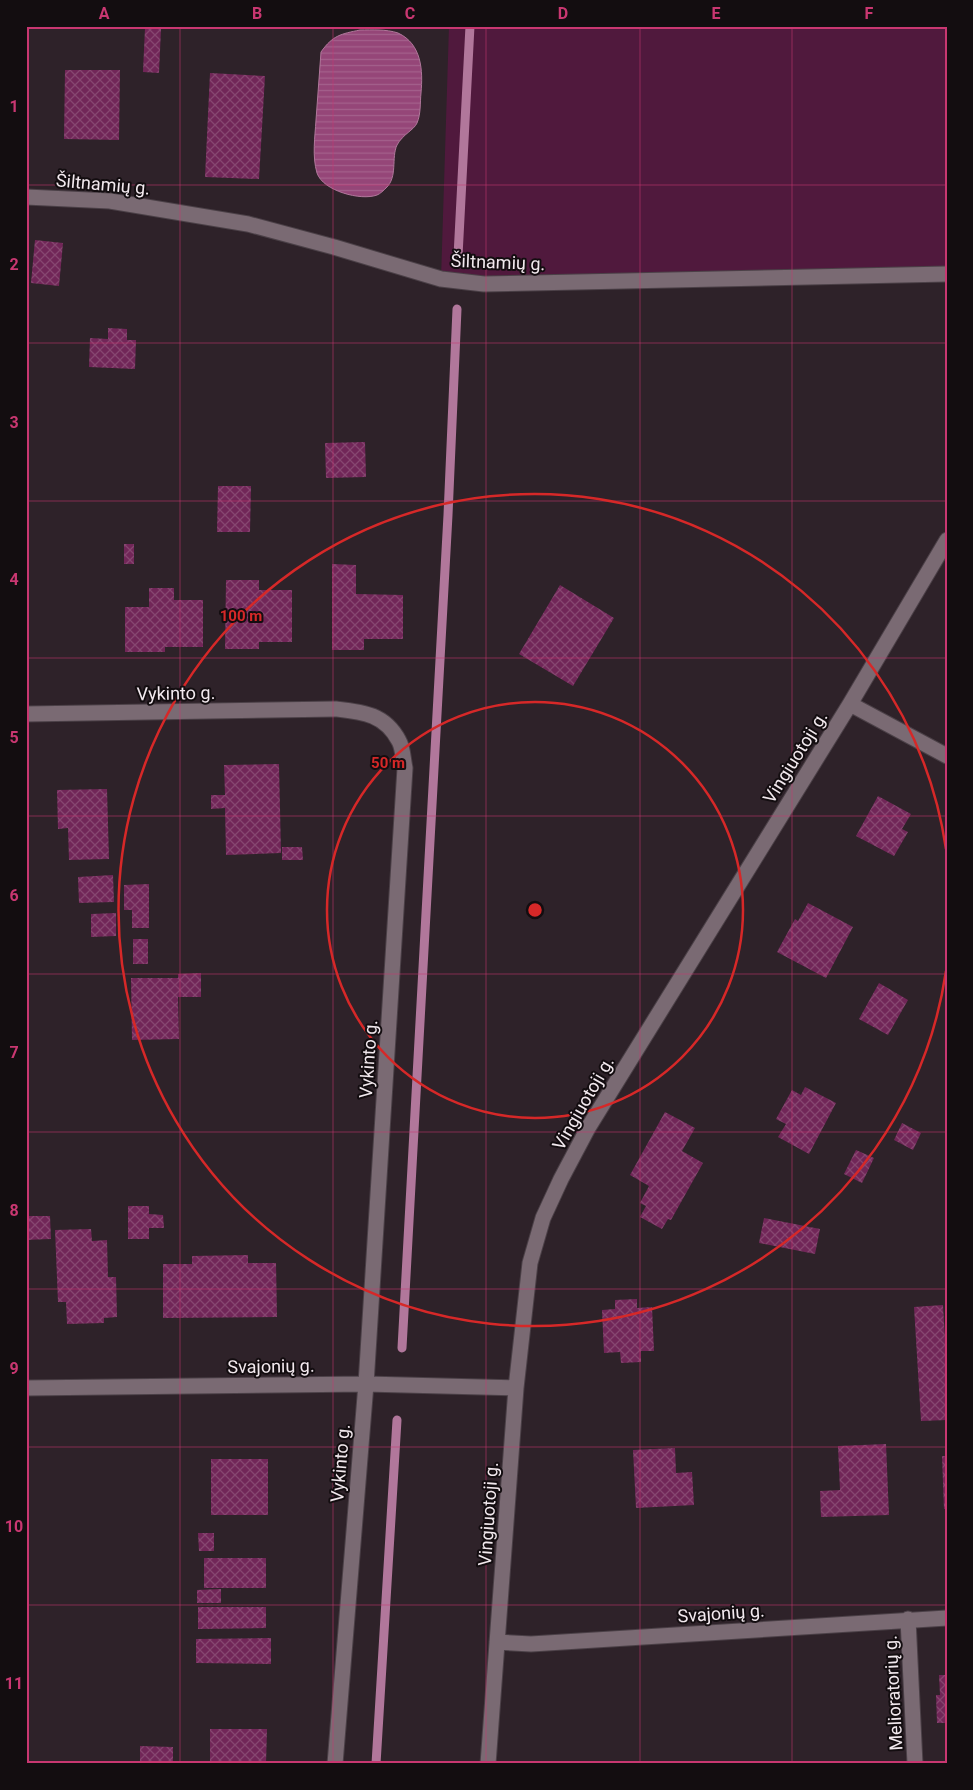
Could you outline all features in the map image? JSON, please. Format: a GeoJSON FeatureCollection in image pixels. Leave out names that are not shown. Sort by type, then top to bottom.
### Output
{"type":"FeatureCollection","features":[{"type":"Feature","properties":{"kind":"street","name":"Šiltnamių g."},"geometry":{"type":"LineString","coordinates":[[26,197],[110,201],[248,224],[442,279],[484,284],[947,274]]}},
{"type":"Feature","properties":{"kind":"street","name":"Vingiuotoji g."},"geometry":{"type":"LineString","coordinates":[[488,1764],[516,1388],[530,1263],[543,1218],[561,1178],[588,1128],[850,704],[947,540]]}},
{"type":"Feature","properties":{"kind":"street"},"geometry":{"type":"LineString","coordinates":[[850,704],[947,756]]}},
{"type":"Feature","properties":{"kind":"street","name":"Vykinto g."},"geometry":{"type":"LineString","coordinates":[[26,714],[336,709],[367,713],[386,723],[400,742],[405,768],[366,1384],[335,1764]]}},
{"type":"Feature","properties":{"kind":"street","name":"Svajonių g."},"geometry":{"type":"LineString","coordinates":[[26,1388],[366,1384],[516,1388]]}},
{"type":"Feature","properties":{"kind":"street","name":"Svajonių g."},"geometry":{"type":"LineString","coordinates":[[497,1642],[531,1644],[947,1618]]}},
{"type":"Feature","properties":{"kind":"street","name":"Melioratorių g."},"geometry":{"type":"LineString","coordinates":[[908,1620],[915,1764]]}},
{"type":"Feature","properties":{"kind":"shaded area"},"geometry":{"type":"Polygon","coordinates":[[[449,26],[947,26],[947,274],[441,279],[449,26]]]}},
{"type":"Feature","properties":{"kind":"shaded area"},"geometry":{"type":"Polygon","coordinates":[[[360,30],[389,31],[398,33],[406,38],[416,51],[422,76],[420,112],[417,123],[397,145],[390,184],[379,194],[370,197],[343,193],[327,185],[317,173],[315,160],[321,52],[329,42],[338,36],[360,30]]]}},
{"type":"Feature","properties":{"kind":"building"},"geometry":{"type":"Polygon","coordinates":[[[145,28],[161,29],[159,73],[143,72],[145,28]]]}},
{"type":"Feature","properties":{"kind":"building"},"geometry":{"type":"Polygon","coordinates":[[[65,70],[120,70],[119,140],[64,139],[65,70]]]}},
{"type":"Feature","properties":{"kind":"building"},"geometry":{"type":"Polygon","coordinates":[[[210,73],[265,76],[259,179],[205,177],[210,73]]]}},
{"type":"Feature","properties":{"kind":"building"},"geometry":{"type":"Polygon","coordinates":[[[35,240],[63,243],[59,286],[31,283],[35,240]]]}},
{"type":"Feature","properties":{"kind":"building"},"geometry":{"type":"Polygon","coordinates":[[[108,328],[127,329],[127,340],[136,340],[135,369],[89,367],[90,338],[108,339],[108,328]]]}},
{"type":"Feature","properties":{"kind":"building"},"geometry":{"type":"Polygon","coordinates":[[[365,442],[366,477],[326,478],[325,443],[365,442]]]}},
{"type":"Feature","properties":{"kind":"building"},"geometry":{"type":"Polygon","coordinates":[[[218,486],[251,486],[250,532],[217,532],[218,486]]]}},
{"type":"Feature","properties":{"kind":"building"},"geometry":{"type":"Polygon","coordinates":[[[124,544],[134,544],[134,564],[124,564],[124,544]]]}},
{"type":"Feature","properties":{"kind":"building"},"geometry":{"type":"Polygon","coordinates":[[[332,564],[356,565],[356,594],[403,595],[403,639],[364,639],[364,650],[332,650],[332,564]]]}},
{"type":"Feature","properties":{"kind":"building"},"geometry":{"type":"Polygon","coordinates":[[[226,580],[259,580],[259,590],[292,590],[292,642],[259,642],[259,649],[225,649],[226,580]]]}},
{"type":"Feature","properties":{"kind":"building"},"geometry":{"type":"Polygon","coordinates":[[[560,585],[614,618],[573,686],[519,654],[560,585]]]}},
{"type":"Feature","properties":{"kind":"building"},"geometry":{"type":"Polygon","coordinates":[[[149,588],[174,588],[174,600],[203,600],[203,647],[165,647],[165,652],[125,652],[125,607],[149,607],[149,588]]]}},
{"type":"Feature","properties":{"kind":"building"},"geometry":{"type":"Polygon","coordinates":[[[279,764],[281,853],[226,855],[225,808],[211,809],[211,795],[225,795],[224,765],[279,764]]]}},
{"type":"Feature","properties":{"kind":"building"},"geometry":{"type":"Polygon","coordinates":[[[107,789],[109,859],[69,860],[68,828],[58,829],[57,790],[107,789]]]}},
{"type":"Feature","properties":{"kind":"building"},"geometry":{"type":"Polygon","coordinates":[[[878,796],[911,814],[902,829],[908,832],[894,856],[856,836],[878,796]]]}},
{"type":"Feature","properties":{"kind":"building"},"geometry":{"type":"Polygon","coordinates":[[[282,847],[302,847],[303,860],[282,860],[282,847]]]}},
{"type":"Feature","properties":{"kind":"building"},"geometry":{"type":"Polygon","coordinates":[[[113,875],[114,902],[79,903],[78,877],[113,875]]]}},
{"type":"Feature","properties":{"kind":"building"},"geometry":{"type":"Polygon","coordinates":[[[149,884],[149,928],[132,928],[132,910],[124,910],[124,885],[149,884]]]}},
{"type":"Feature","properties":{"kind":"building"},"geometry":{"type":"Polygon","coordinates":[[[808,903],[853,927],[826,978],[777,952],[795,919],[798,921],[808,903]]]}},
{"type":"Feature","properties":{"kind":"building"},"geometry":{"type":"Polygon","coordinates":[[[116,913],[116,936],[91,937],[91,914],[116,913]]]}},
{"type":"Feature","properties":{"kind":"building"},"geometry":{"type":"Polygon","coordinates":[[[133,939],[148,939],[148,964],[133,964],[133,939]]]}},
{"type":"Feature","properties":{"kind":"building"},"geometry":{"type":"Polygon","coordinates":[[[201,973],[201,997],[178,997],[179,1039],[132,1040],[131,978],[178,978],[178,974],[201,973]]]}},
{"type":"Feature","properties":{"kind":"building"},"geometry":{"type":"Polygon","coordinates":[[[879,983],[908,1000],[888,1035],[859,1019],[879,983]]]}},
{"type":"Feature","properties":{"kind":"building"},"geometry":{"type":"Polygon","coordinates":[[[805,1087],[836,1103],[809,1154],[778,1137],[786,1124],[776,1119],[792,1090],[801,1095],[805,1087]]]}},
{"type":"Feature","properties":{"kind":"building"},"geometry":{"type":"Polygon","coordinates":[[[665,1112],[695,1128],[682,1151],[703,1163],[671,1220],[668,1219],[662,1229],[640,1217],[646,1206],[640,1203],[649,1186],[630,1175],[665,1112]]]}},
{"type":"Feature","properties":{"kind":"building"},"geometry":{"type":"Polygon","coordinates":[[[902,1123],[921,1133],[913,1150],[894,1140],[902,1123]]]}},
{"type":"Feature","properties":{"kind":"building"},"geometry":{"type":"Polygon","coordinates":[[[856,1150],[874,1158],[862,1183],[844,1174],[856,1150]]]}},
{"type":"Feature","properties":{"kind":"building"},"geometry":{"type":"Polygon","coordinates":[[[128,1206],[149,1206],[149,1214],[163,1215],[164,1228],[149,1228],[149,1239],[128,1239],[128,1206]]]}},
{"type":"Feature","properties":{"kind":"building"},"geometry":{"type":"Polygon","coordinates":[[[26,1216],[50,1216],[51,1239],[26,1240],[26,1216]]]}},
{"type":"Feature","properties":{"kind":"building"},"geometry":{"type":"Polygon","coordinates":[[[764,1218],[820,1229],[815,1254],[759,1243],[764,1218]]]}},
{"type":"Feature","properties":{"kind":"building"},"geometry":{"type":"Polygon","coordinates":[[[91,1229],[92,1241],[107,1240],[108,1277],[116,1277],[117,1317],[104,1318],[104,1323],[67,1324],[66,1302],[58,1302],[55,1230],[91,1229]]]}},
{"type":"Feature","properties":{"kind":"building"},"geometry":{"type":"Polygon","coordinates":[[[248,1255],[248,1263],[276,1263],[277,1317],[163,1318],[163,1264],[192,1264],[192,1256],[248,1255]]]}},
{"type":"Feature","properties":{"kind":"building"},"geometry":{"type":"Polygon","coordinates":[[[637,1299],[637,1308],[652,1307],[654,1351],[641,1351],[641,1362],[621,1363],[620,1352],[604,1353],[602,1310],[615,1309],[615,1300],[637,1299]]]}},
{"type":"Feature","properties":{"kind":"building"},"geometry":{"type":"Polygon","coordinates":[[[943,1305],[947,1370],[947,1420],[921,1421],[914,1307],[943,1305]]]}},
{"type":"Feature","properties":{"kind":"building"},"geometry":{"type":"Polygon","coordinates":[[[886,1444],[889,1515],[821,1517],[820,1491],[840,1490],[838,1446],[886,1444]]]}},
{"type":"Feature","properties":{"kind":"building"},"geometry":{"type":"Polygon","coordinates":[[[675,1448],[676,1473],[692,1472],[694,1505],[636,1508],[633,1450],[675,1448]]]}},
{"type":"Feature","properties":{"kind":"building"},"geometry":{"type":"Polygon","coordinates":[[[942,1456],[947,1456],[947,1509],[944,1509],[942,1456]]]}},
{"type":"Feature","properties":{"kind":"building"},"geometry":{"type":"Polygon","coordinates":[[[211,1459],[268,1459],[268,1515],[211,1515],[211,1459]]]}},
{"type":"Feature","properties":{"kind":"building"},"geometry":{"type":"Polygon","coordinates":[[[198,1533],[214,1533],[214,1551],[199,1551],[198,1533]]]}},
{"type":"Feature","properties":{"kind":"building"},"geometry":{"type":"Polygon","coordinates":[[[204,1558],[266,1558],[266,1588],[204,1588],[204,1558]]]}},
{"type":"Feature","properties":{"kind":"building"},"geometry":{"type":"Polygon","coordinates":[[[221,1589],[221,1603],[197,1603],[197,1590],[221,1589]]]}},
{"type":"Feature","properties":{"kind":"building"},"geometry":{"type":"Polygon","coordinates":[[[198,1607],[266,1607],[266,1628],[198,1629],[198,1607]]]}},
{"type":"Feature","properties":{"kind":"building"},"geometry":{"type":"Polygon","coordinates":[[[271,1638],[271,1664],[196,1663],[196,1639],[271,1638]]]}},
{"type":"Feature","properties":{"kind":"building"},"geometry":{"type":"Polygon","coordinates":[[[939,1675],[947,1675],[947,1723],[937,1723],[936,1695],[940,1695],[939,1675]]]}},
{"type":"Feature","properties":{"kind":"building"},"geometry":{"type":"Polygon","coordinates":[[[210,1729],[267,1729],[266,1764],[210,1764],[210,1729]]]}},
{"type":"Feature","properties":{"kind":"building"},"geometry":{"type":"Polygon","coordinates":[[[140,1746],[173,1747],[173,1764],[140,1764],[140,1746]]]}},
{"type":"Feature","properties":{"kind":"waterway"},"geometry":{"type":"LineString","coordinates":[[458,256],[470,26]]}},
{"type":"Feature","properties":{"kind":"waterway"},"geometry":{"type":"LineString","coordinates":[[402,1348],[448,515],[457,309]]}},
{"type":"Feature","properties":{"kind":"waterway"},"geometry":{"type":"LineString","coordinates":[[376,1764],[397,1420]]}}]}
